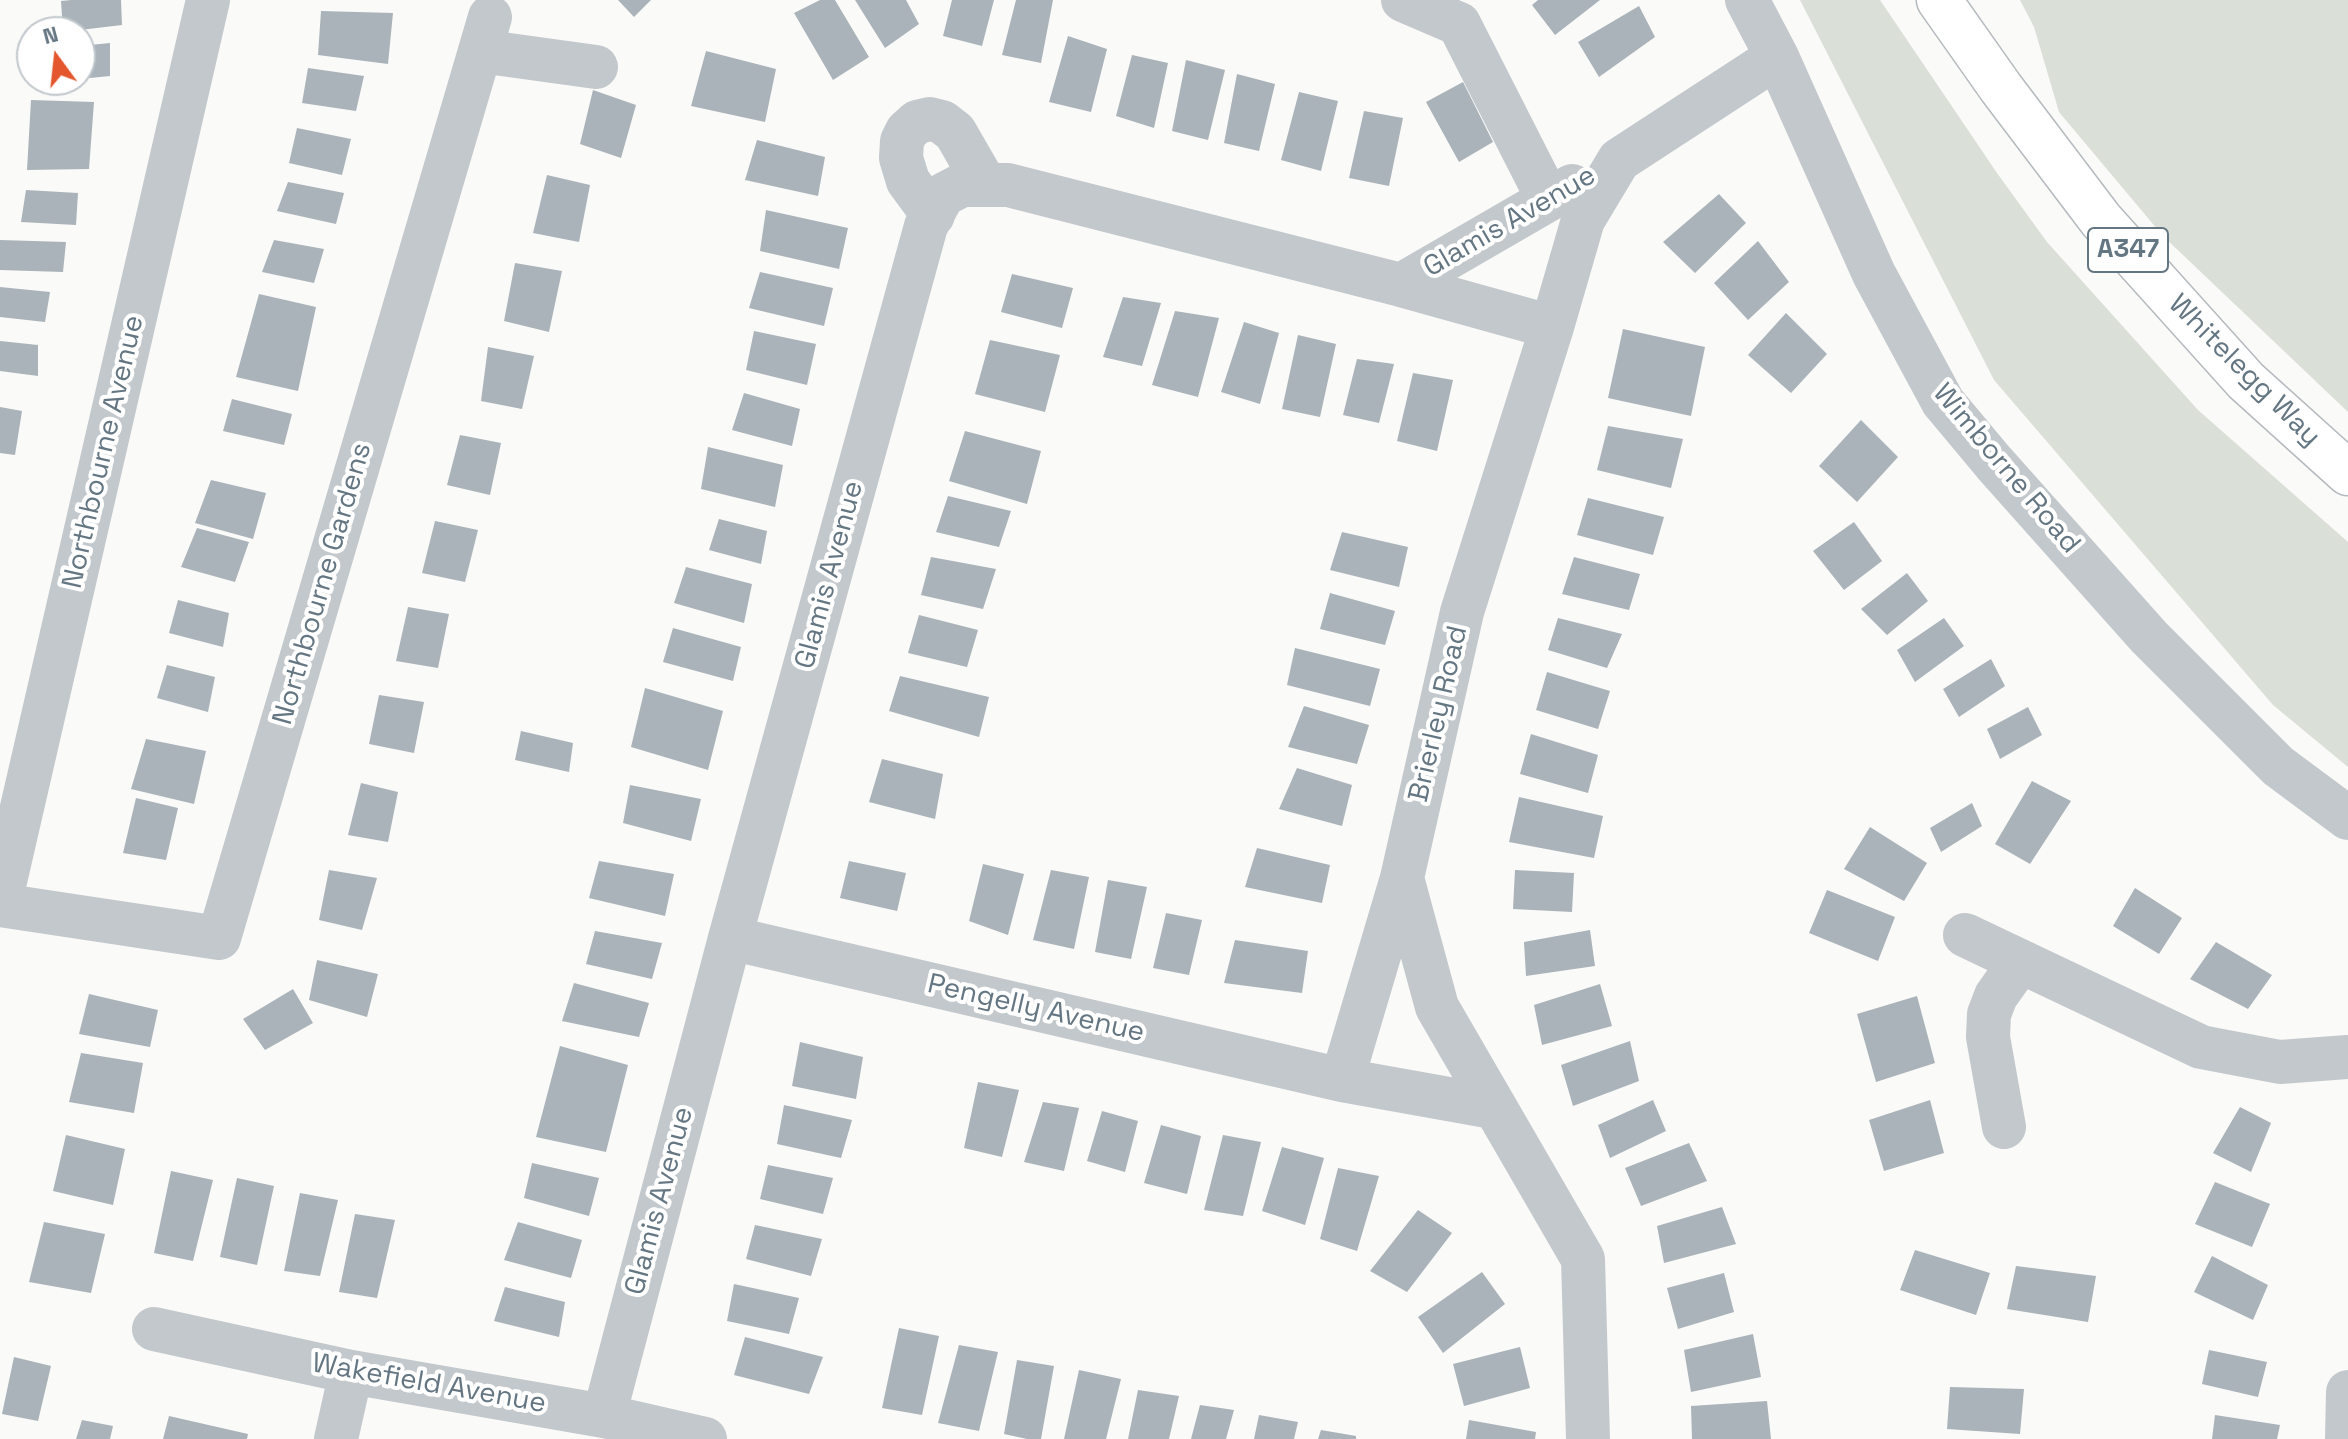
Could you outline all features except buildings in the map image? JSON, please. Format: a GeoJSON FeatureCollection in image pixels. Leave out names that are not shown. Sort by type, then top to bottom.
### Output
{"type":"FeatureCollection","features":[{"type":"Feature","properties":{"kind":"main road","name":"Whitelegg Way"},"geometry":{"type":"LineString","coordinates":[[1939,0],[2101,220],[2246,381],[2348,473]]}},
{"type":"Feature","properties":{"kind":"street","name":"Northbourne Avenue"},"geometry":{"type":"LineString","coordinates":[[0,904],[208,0]]}},
{"type":"Feature","properties":{"kind":"street"},"geometry":{"type":"LineString","coordinates":[[1403,0],[1459,24],[1548,199]]}},
{"type":"Feature","properties":{"kind":"street","name":"Wimborne Road"},"geometry":{"type":"LineString","coordinates":[[1747,0],[1777,57],[1874,274],[1943,402],[2149,637],[2278,766],[2348,818]]}},
{"type":"Feature","properties":{"kind":"street","name":"Northbourne Gardens"},"geometry":{"type":"LineString","coordinates":[[0,904],[219,938],[485,34],[549,61],[596,67]]}},
{"type":"Feature","properties":{"kind":"street","name":"Brierley Road"},"geometry":{"type":"LineString","coordinates":[[1588,1439],[1583,1259],[1437,1007],[1402,878],[1462,612],[1583,220],[1619,160],[1777,57]]}},
{"type":"Feature","properties":{"kind":"street"},"geometry":{"type":"LineString","coordinates":[[933,215],[908,181],[901,158],[902,141],[917,122],[930,119],[942,122],[955,132],[985,184]]}},
{"type":"Feature","properties":{"kind":"street","name":"Glamis Avenue"},"geometry":{"type":"LineString","coordinates":[[1401,285],[1619,160]]}},
{"type":"Feature","properties":{"kind":"street","name":"Glamis Avenue"},"geometry":{"type":"LineString","coordinates":[[604,1416],[730,938],[926,226],[943,195],[962,185],[1008,185],[1401,285],[1552,327]]}},
{"type":"Feature","properties":{"kind":"street"},"geometry":{"type":"LineString","coordinates":[[1342,1080],[1402,878]]}},
{"type":"Feature","properties":{"kind":"street"},"geometry":{"type":"LineString","coordinates":[[1965,935],[2201,1047],[2280,1062],[2348,1057]]}},
{"type":"Feature","properties":{"kind":"street","name":"Pengelly Avenue"},"geometry":{"type":"LineString","coordinates":[[730,938],[1342,1080],[1493,1107]]}},
{"type":"Feature","properties":{"kind":"street"},"geometry":{"type":"LineString","coordinates":[[2004,1127],[1988,1037],[1989,1014],[1996,996],[2020,962]]}},
{"type":"Feature","properties":{"kind":"street","name":"Wakefield Avenue"},"geometry":{"type":"LineString","coordinates":[[154,1329],[351,1372],[604,1416],[705,1439]]}},
{"type":"Feature","properties":{"kind":"street"},"geometry":{"type":"LineString","coordinates":[[336,1439],[351,1372]]}},
{"type":"Feature","properties":{"kind":"street"},"geometry":{"type":"LineString","coordinates":[[2347,1439],[2348,1392]]}},
{"type":"Feature","properties":{"kind":"shaded area"},"geometry":{"type":"Polygon","coordinates":[[[1800,0],[1880,0],[2047,242],[2198,410],[2348,542],[2348,767],[2273,705],[1994,380],[1800,0]]]}},
{"type":"Feature","properties":{"kind":"shaded area"},"geometry":{"type":"Polygon","coordinates":[[[2020,0],[2348,0],[2348,412],[2163,236],[2059,112],[2034,27],[2020,0]]]}}]}
